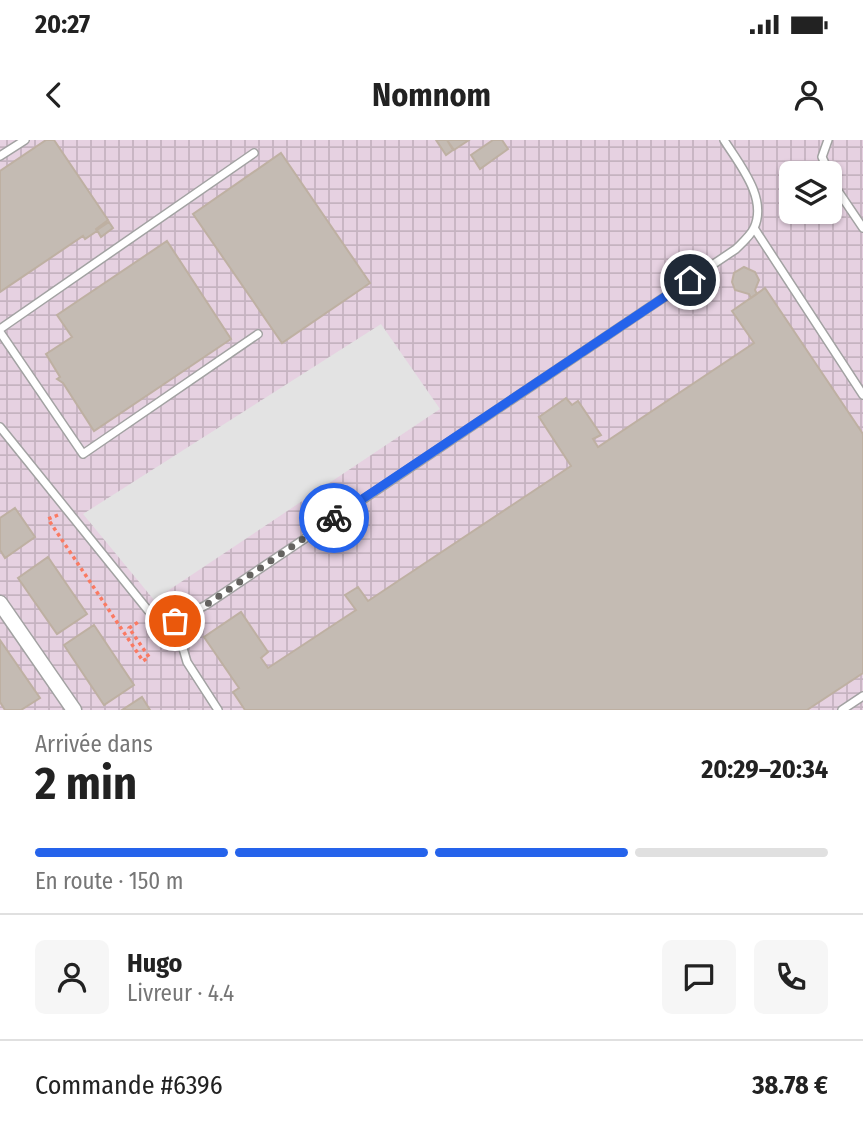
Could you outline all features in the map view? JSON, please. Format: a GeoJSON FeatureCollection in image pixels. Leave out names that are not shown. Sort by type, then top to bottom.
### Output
{"type":"FeatureCollection","features":[{"type":"Feature","properties":{"kind":"street"},"geometry":{"type":"LineString","coordinates":[[0,603],[74,710]]}},
{"type":"Feature","properties":{"kind":"lane"},"geometry":{"type":"LineString","coordinates":[[0,156],[25,140]]}},
{"type":"Feature","properties":{"kind":"lane"},"geometry":{"type":"LineString","coordinates":[[0,427],[150,614],[175,621],[206,605],[736,249],[754,228],[759,208],[750,183],[724,140]]}},
{"type":"Feature","properties":{"kind":"lane"},"geometry":{"type":"LineString","coordinates":[[828,140],[822,157],[838,191],[863,228]]}},
{"type":"Feature","properties":{"kind":"lane"},"geometry":{"type":"LineString","coordinates":[[254,153],[0,331],[83,454],[258,334]]}},
{"type":"Feature","properties":{"kind":"lane"},"geometry":{"type":"LineString","coordinates":[[754,228],[863,395]]}},
{"type":"Feature","properties":{"kind":"lane"},"geometry":{"type":"LineString","coordinates":[[175,621],[187,662],[218,710]]}},
{"type":"Feature","properties":{"kind":"lane"},"geometry":{"type":"LineString","coordinates":[[842,710],[863,696]]}},
{"type":"Feature","properties":{"kind":"path"},"geometry":{"type":"LineString","coordinates":[[66,511],[48,519],[143,661],[149,657],[129,628],[150,614]]}},
{"type":"Feature","properties":{"kind":"shaded area"},"geometry":{"type":"Polygon","coordinates":[[[0,140],[863,140],[863,710],[0,710],[0,140]]]}},
{"type":"Feature","properties":{"kind":"shaded area"},"geometry":{"type":"Polygon","coordinates":[[[381,324],[440,409],[154,600],[83,514],[381,324]]]}},
{"type":"Feature","properties":{"kind":"building"},"geometry":{"type":"Polygon","coordinates":[[[46,140],[54,140],[108,220],[85,239],[83,236],[0,292],[0,171],[46,140]]]}},
{"type":"Feature","properties":{"kind":"building"},"geometry":{"type":"Polygon","coordinates":[[[436,140],[447,140],[453,150],[446,155],[436,140]]]}},
{"type":"Feature","properties":{"kind":"building"},"geometry":{"type":"Polygon","coordinates":[[[447,140],[469,140],[454,150],[447,140]]]}},
{"type":"Feature","properties":{"kind":"building"},"geometry":{"type":"Polygon","coordinates":[[[493,140],[502,140],[508,149],[480,169],[471,155],[493,140]]]}},
{"type":"Feature","properties":{"kind":"building"},"geometry":{"type":"Polygon","coordinates":[[[281,153],[370,283],[282,343],[193,214],[281,153]]]}},
{"type":"Feature","properties":{"kind":"building"},"geometry":{"type":"Polygon","coordinates":[[[109,222],[113,228],[101,237],[97,230],[109,222]]]}},
{"type":"Feature","properties":{"kind":"building"},"geometry":{"type":"Polygon","coordinates":[[[167,241],[231,339],[94,431],[63,383],[57,379],[60,377],[46,354],[72,337],[57,315],[167,241]]]}},
{"type":"Feature","properties":{"kind":"building"},"geometry":{"type":"Polygon","coordinates":[[[744,267],[755,272],[759,280],[755,290],[757,294],[751,298],[749,294],[735,290],[732,282],[734,273],[744,267]]]}},
{"type":"Feature","properties":{"kind":"building"},"geometry":{"type":"Polygon","coordinates":[[[765,288],[863,434],[863,673],[807,710],[245,710],[233,692],[239,688],[204,637],[241,612],[268,652],[261,658],[268,668],[356,610],[345,595],[358,587],[368,601],[571,466],[539,417],[566,398],[572,405],[578,401],[601,435],[593,439],[598,447],[754,343],[732,311],[765,288]]]}},
{"type":"Feature","properties":{"kind":"building"},"geometry":{"type":"Polygon","coordinates":[[[15,508],[35,537],[5,558],[0,550],[0,518],[15,508]]]}},
{"type":"Feature","properties":{"kind":"building"},"geometry":{"type":"Polygon","coordinates":[[[48,557],[87,614],[57,634],[18,578],[48,557]]]}},
{"type":"Feature","properties":{"kind":"building"},"geometry":{"type":"Polygon","coordinates":[[[94,625],[134,685],[104,705],[64,645],[94,625]]]}},
{"type":"Feature","properties":{"kind":"building"},"geometry":{"type":"Polygon","coordinates":[[[0,640],[40,698],[21,710],[5,710],[0,702],[0,640]]]}},
{"type":"Feature","properties":{"kind":"building"},"geometry":{"type":"Polygon","coordinates":[[[142,697],[150,710],[122,710],[142,697]]]}},
{"type":"Feature","properties":{"kind":"way so far"},"geometry":{"type":"LineString","coordinates":[[175,621],[206,605],[334,518]]}},
{"type":"Feature","properties":{"kind":"route"},"geometry":{"type":"LineString","coordinates":[[334,518],[690,280]]}}]}
